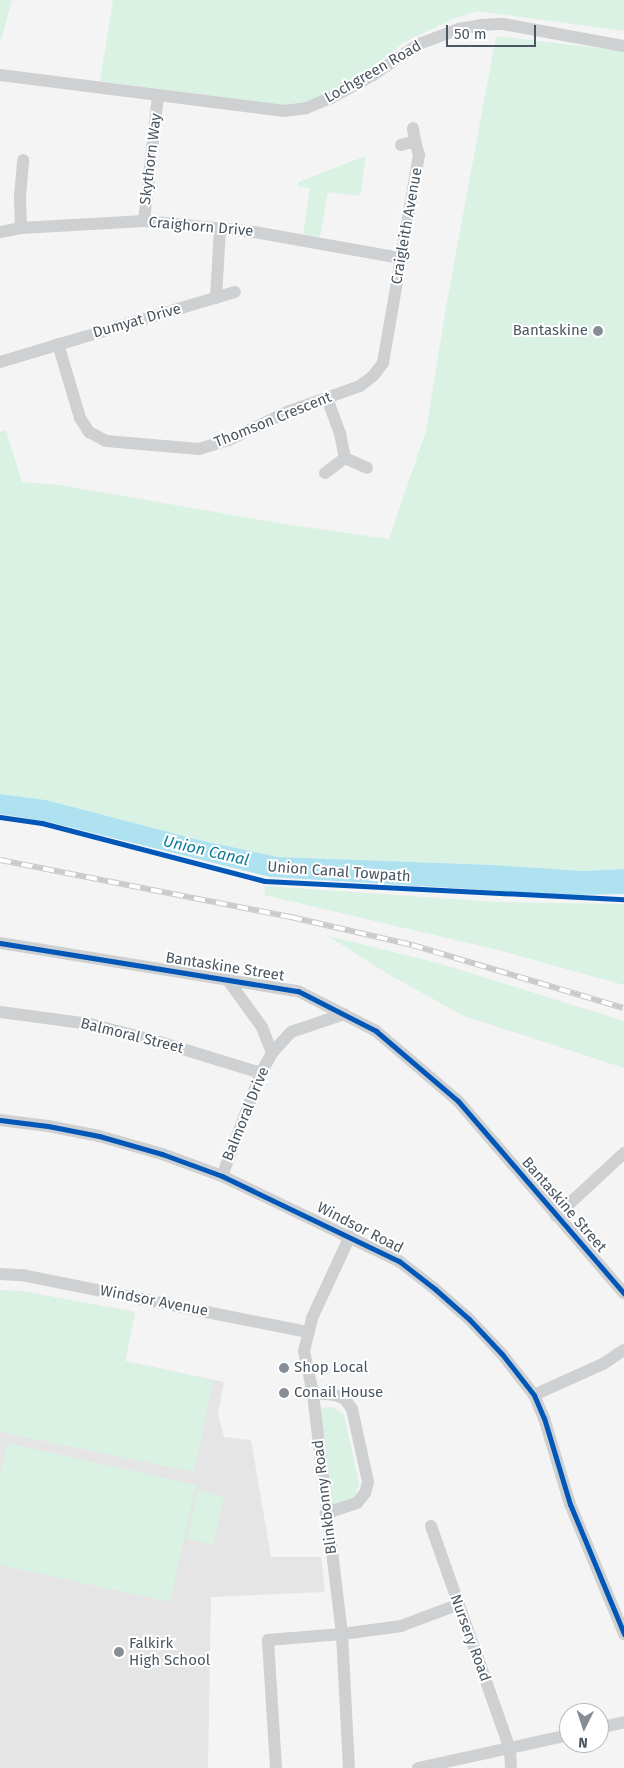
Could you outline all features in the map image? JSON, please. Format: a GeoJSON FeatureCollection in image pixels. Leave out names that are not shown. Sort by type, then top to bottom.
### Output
{"type":"FeatureCollection","features":[{"type":"Feature","properties":{"kind":"street","name":"Lochgreen Road"},"geometry":{"type":"LineString","coordinates":[[0,75],[283,111],[306,108],[331,98],[374,74],[419,44],[459,29],[503,24],[624,46]]}},
{"type":"Feature","properties":{"kind":"street","name":"Skythorn Way"},"geometry":{"type":"LineString","coordinates":[[144,221],[158,96]]}},
{"type":"Feature","properties":{"kind":"street","name":"Craigleith Avenue"},"geometry":{"type":"LineString","coordinates":[[392,311],[419,155],[414,134],[401,145]]}},
{"type":"Feature","properties":{"kind":"street"},"geometry":{"type":"LineString","coordinates":[[20,228],[23,160]]}},
{"type":"Feature","properties":{"kind":"street","name":"Craighorn Drive"},"geometry":{"type":"LineString","coordinates":[[0,232],[20,228],[144,221],[254,232],[400,258]]}},
{"type":"Feature","properties":{"kind":"street"},"geometry":{"type":"LineString","coordinates":[[216,298],[220,228]]}},
{"type":"Feature","properties":{"kind":"street","name":"Dumyat Drive"},"geometry":{"type":"LineString","coordinates":[[0,362],[235,292]]}},
{"type":"Feature","properties":{"kind":"street","name":"Thomson Crescent"},"geometry":{"type":"LineString","coordinates":[[58,344],[80,418],[89,432],[106,441],[199,449],[229,440],[286,412],[360,386],[374,376],[383,363],[392,311]]}},
{"type":"Feature","properties":{"kind":"street"},"geometry":{"type":"LineString","coordinates":[[327,398],[340,434],[345,458]]}},
{"type":"Feature","properties":{"kind":"street"},"geometry":{"type":"LineString","coordinates":[[345,458],[367,468]]}},
{"type":"Feature","properties":{"kind":"street"},"geometry":{"type":"LineString","coordinates":[[324,473],[345,458]]}},
{"type":"Feature","properties":{"kind":"street","name":"Bantaskine Street"},"geometry":{"type":"LineString","coordinates":[[0,943],[298,991],[376,1031],[458,1101],[624,1293]]}},
{"type":"Feature","properties":{"kind":"street","name":"Balmoral Drive"},"geometry":{"type":"LineString","coordinates":[[227,979],[262,1027],[272,1053]]}},
{"type":"Feature","properties":{"kind":"street","name":"Balmoral Street"},"geometry":{"type":"LineString","coordinates":[[0,1012],[90,1024],[163,1043],[261,1073]]}},
{"type":"Feature","properties":{"kind":"street","name":"Balmoral Drive"},"geometry":{"type":"LineString","coordinates":[[222,1176],[261,1073],[272,1053],[291,1032],[344,1014]]}},
{"type":"Feature","properties":{"kind":"street","name":"Windsor Road"},"geometry":{"type":"LineString","coordinates":[[0,1120],[48,1126],[99,1136],[162,1154],[222,1176],[399,1261],[435,1289],[476,1326],[502,1354],[534,1395],[544,1418],[570,1504],[624,1634]]}},
{"type":"Feature","properties":{"kind":"street"},"geometry":{"type":"LineString","coordinates":[[556,1216],[624,1153]]}},
{"type":"Feature","properties":{"kind":"street","name":"Blinkbonny Road"},"geometry":{"type":"LineString","coordinates":[[349,1768],[342,1634],[313,1393],[304,1351],[308,1332],[350,1236]]}},
{"type":"Feature","properties":{"kind":"street","name":"Windsor Avenue"},"geometry":{"type":"LineString","coordinates":[[0,1274],[22,1275],[308,1332]]}},
{"type":"Feature","properties":{"kind":"street"},"geometry":{"type":"LineString","coordinates":[[534,1395],[603,1364],[624,1350]]}},
{"type":"Feature","properties":{"kind":"street"},"geometry":{"type":"LineString","coordinates":[[313,1393],[344,1398],[352,1408],[368,1482],[366,1493],[357,1503],[326,1513]]}},
{"type":"Feature","properties":{"kind":"street","name":"Nursery Road"},"geometry":{"type":"LineString","coordinates":[[431,1526],[457,1605],[510,1749],[511,1768]]}},
{"type":"Feature","properties":{"kind":"street"},"geometry":{"type":"LineString","coordinates":[[276,1768],[268,1640],[342,1634],[401,1626],[457,1605]]}},
{"type":"Feature","properties":{"kind":"street"},"geometry":{"type":"LineString","coordinates":[[609,1726],[624,1722]]}},
{"type":"Feature","properties":{"kind":"street"},"geometry":{"type":"LineString","coordinates":[[418,1768],[559,1737]]}},
{"type":"Feature","properties":{"kind":"shaded area","name":"Falkirk High School"},"geometry":{"type":"Polygon","coordinates":[[[0,1290],[21,1291],[135,1312],[125,1361],[224,1382],[218,1414],[224,1437],[251,1440],[271,1557],[321,1557],[325,1592],[211,1597],[208,1768],[0,1768],[0,1290]]]}},
{"type":"Feature","properties":{"kind":"green space"},"geometry":{"type":"Polygon","coordinates":[[[0,0],[12,0],[0,44],[0,0]]]}},
{"type":"Feature","properties":{"kind":"green space"},"geometry":{"type":"Polygon","coordinates":[[[113,0],[624,0],[624,31],[477,11],[450,20],[403,43],[359,76],[329,94],[300,103],[282,105],[100,81],[113,0]]]}},
{"type":"Feature","properties":{"kind":"green space"},"geometry":{"type":"Polygon","coordinates":[[[496,36],[624,51],[624,869],[584,871],[493,865],[278,857],[199,840],[46,800],[0,794],[0,432],[6,430],[22,482],[59,485],[285,524],[389,539],[426,431],[446,307],[496,36]]]}},
{"type":"Feature","properties":{"kind":"green space"},"geometry":{"type":"Polygon","coordinates":[[[366,156],[360,196],[328,192],[320,237],[303,234],[310,188],[298,186],[298,182],[366,156]]]}},
{"type":"Feature","properties":{"kind":"green space"},"geometry":{"type":"Polygon","coordinates":[[[266,886],[497,902],[624,904],[624,985],[498,950],[264,895],[266,886]]]}},
{"type":"Feature","properties":{"kind":"green space"},"geometry":{"type":"Polygon","coordinates":[[[328,936],[438,963],[624,1021],[624,1068],[464,1016],[388,974],[328,936]]]}},
{"type":"Feature","properties":{"kind":"green space"},"geometry":{"type":"Polygon","coordinates":[[[0,1290],[21,1291],[135,1312],[125,1361],[213,1380],[194,1472],[0,1432],[0,1290]]]}},
{"type":"Feature","properties":{"kind":"green space"},"geometry":{"type":"Polygon","coordinates":[[[332,1407],[344,1415],[359,1484],[354,1499],[331,1506],[319,1414],[322,1408],[332,1407]]]}},
{"type":"Feature","properties":{"kind":"green space"},"geometry":{"type":"Polygon","coordinates":[[[7,1443],[196,1485],[170,1602],[0,1565],[0,1477],[7,1443]]]}},
{"type":"Feature","properties":{"kind":"green space"},"geometry":{"type":"Polygon","coordinates":[[[198,1491],[224,1497],[213,1545],[187,1539],[198,1491]]]}},
{"type":"Feature","properties":{"kind":"water","name":"Union Canal"},"geometry":{"type":"Polygon","coordinates":[[[0,794],[46,800],[199,840],[278,857],[493,865],[584,871],[624,869],[624,894],[568,895],[270,877],[49,822],[0,814],[0,794]]]}},
{"type":"Feature","properties":{"kind":"railway"},"geometry":{"type":"LineString","coordinates":[[0,860],[291,917],[412,945],[624,1008]]}},
{"type":"Feature","properties":{"kind":"cycle path","name":"Union Canal Towpath"},"geometry":{"type":"LineString","coordinates":[[0,817],[42,823],[265,881],[624,899]]}},
{"type":"Feature","properties":{"kind":"cycle path"},"geometry":{"type":"LineString","coordinates":[[0,943],[298,991],[376,1031],[458,1101],[624,1293]]}},
{"type":"Feature","properties":{"kind":"cycle path"},"geometry":{"type":"LineString","coordinates":[[0,1120],[48,1126],[99,1136],[162,1154],[222,1176],[399,1261],[435,1289],[469,1319],[502,1354],[534,1395],[544,1418],[570,1504],[624,1634]]}},
{"type":"Feature","properties":{"kind":"place","name":"Bantaskine"},"geometry":{"type":"Point","coordinates":[598,331]}},
{"type":"Feature","properties":{"kind":"place","name":"Shop Local"},"geometry":{"type":"Point","coordinates":[284,1368]}},
{"type":"Feature","properties":{"kind":"place","name":"Conail House"},"geometry":{"type":"Point","coordinates":[284,1393]}},
{"type":"Feature","properties":{"kind":"place","name":"Falkirk High School"},"geometry":{"type":"Point","coordinates":[119,1652]}}]}
